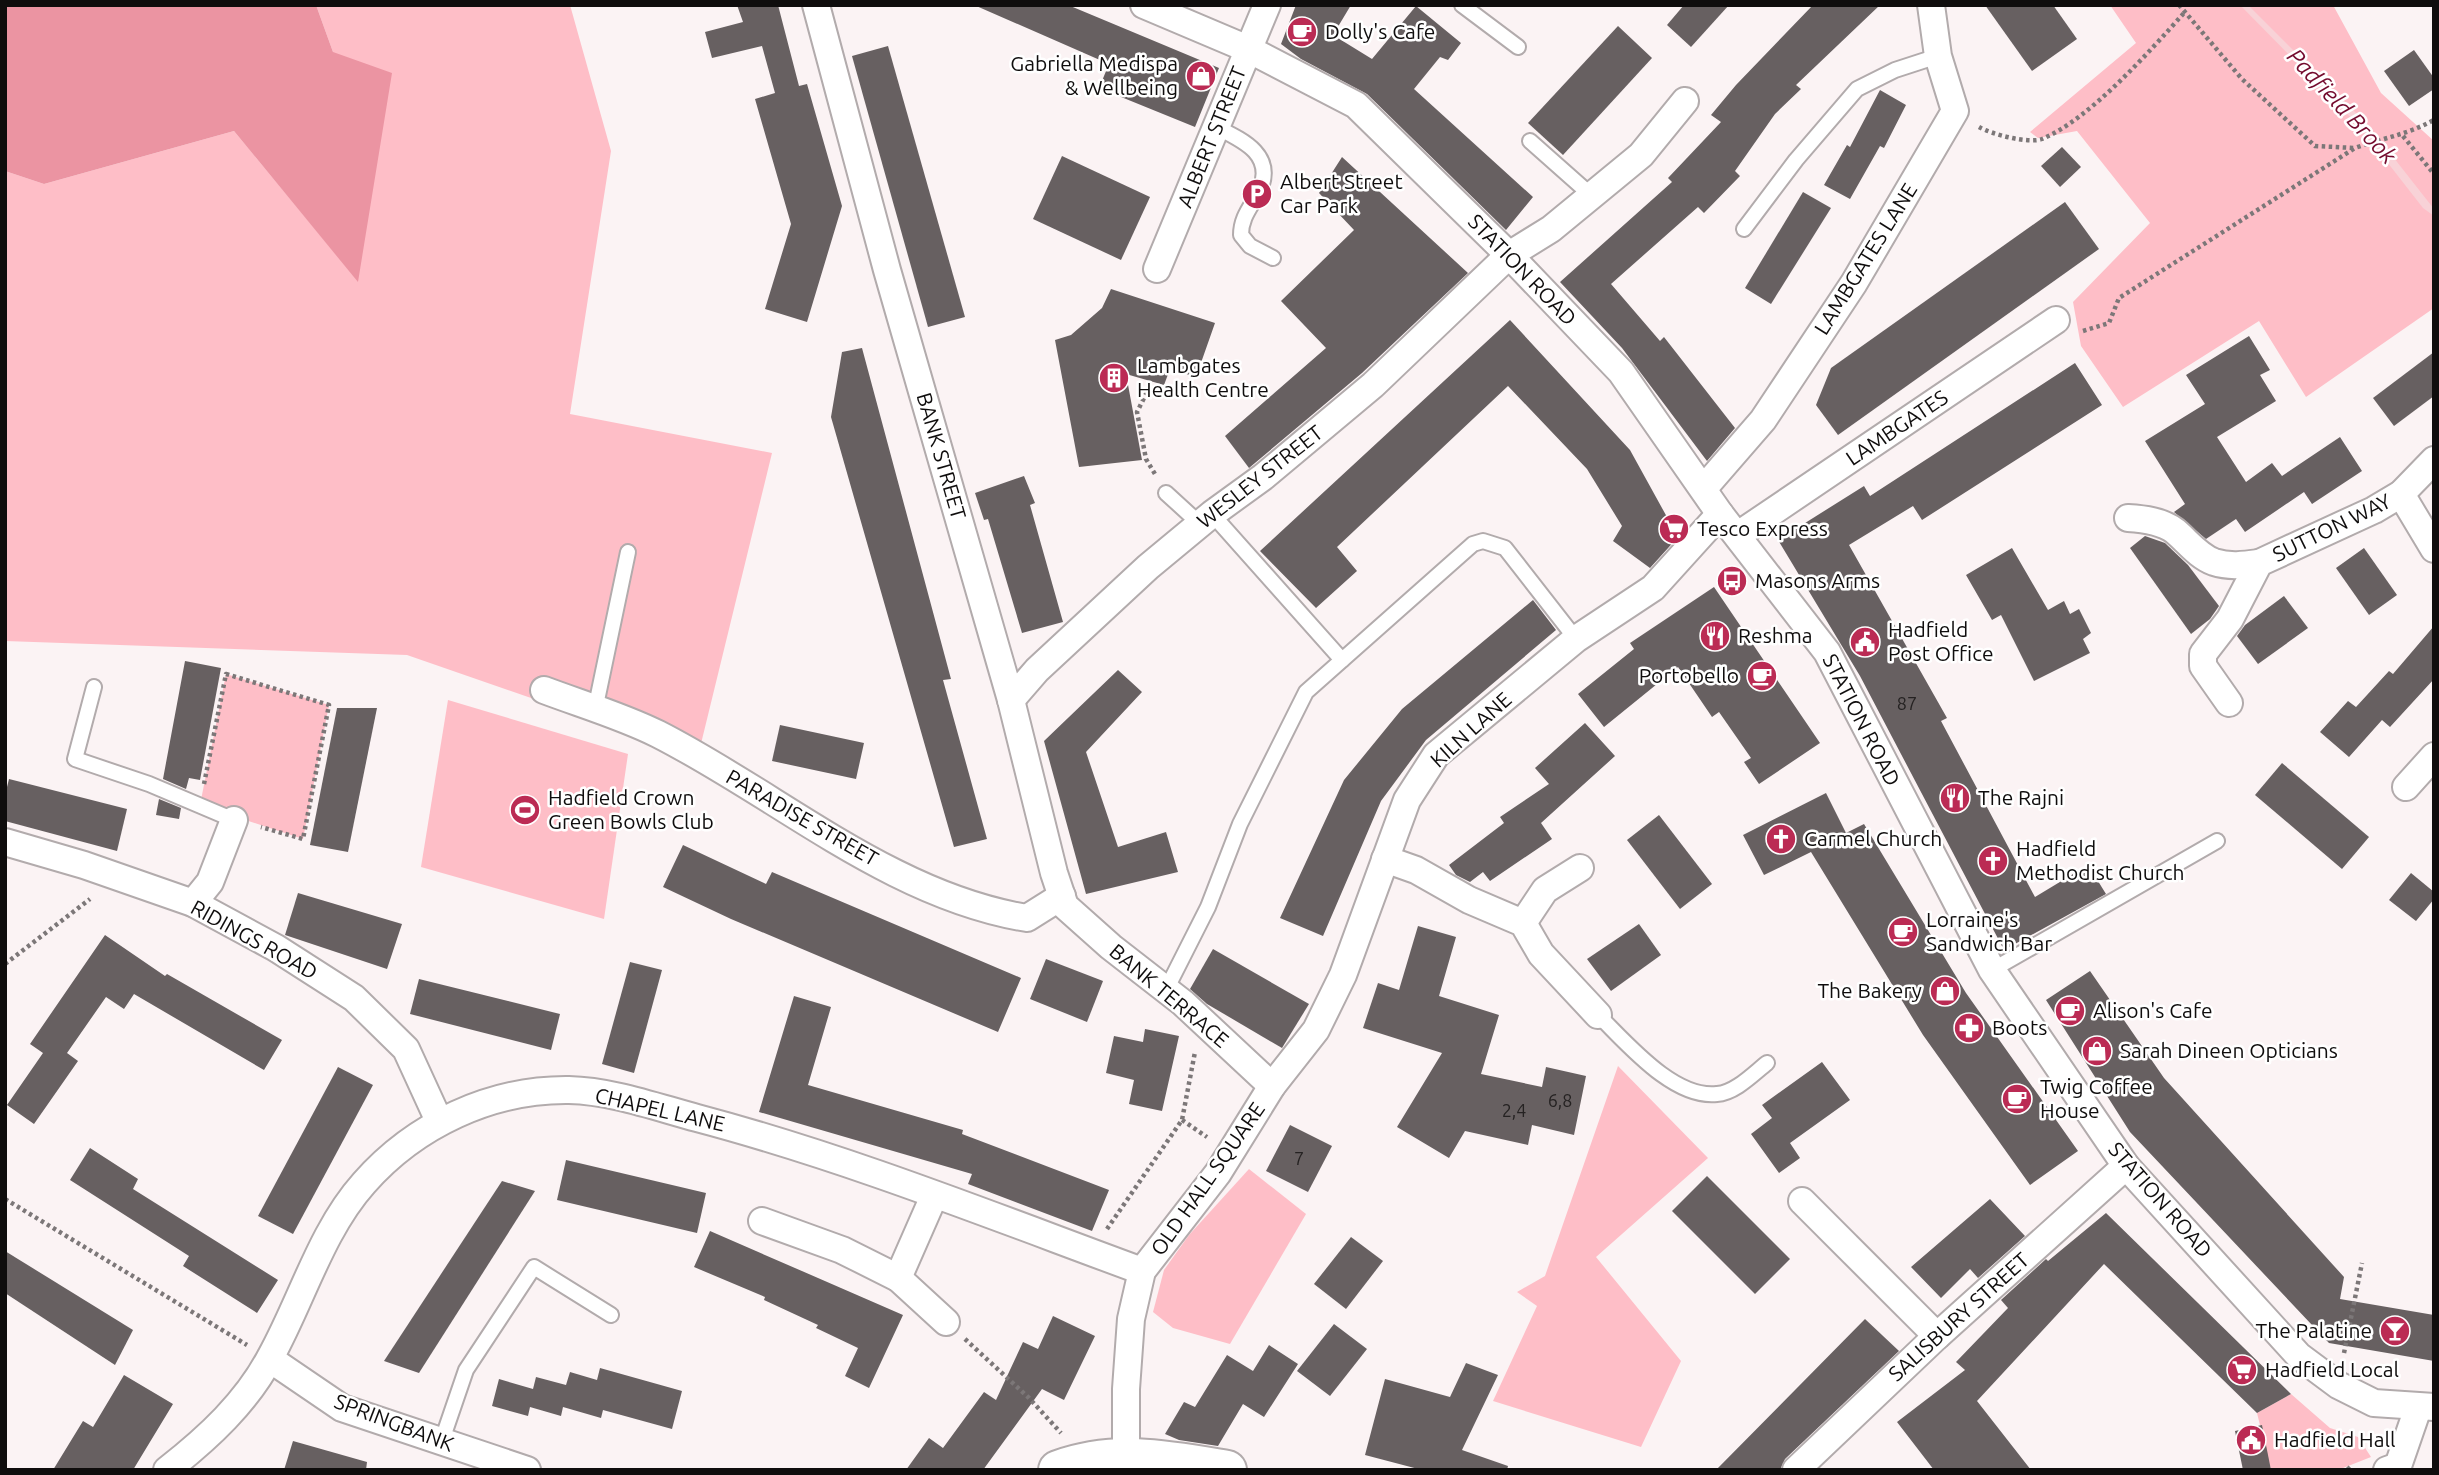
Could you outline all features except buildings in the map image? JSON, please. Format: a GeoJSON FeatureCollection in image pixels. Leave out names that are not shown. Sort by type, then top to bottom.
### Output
{"type":"FeatureCollection","features":[{"type":"Feature","properties":{"kind":"street","name":"BANK STREET"},"geometry":{"type":"LineString","coordinates":[[816,5],[884,257],[1011,700],[1063,901]]}},
{"type":"Feature","properties":{"kind":"street","name":"STATION ROAD"},"geometry":{"type":"LineString","coordinates":[[1144,5],[1248,49],[1356,105],[1509,255],[1621,372],[1720,514],[1827,652],[1992,971],[2126,1166],[2299,1356],[2338,1385],[2374,1403],[2426,1407]]}},
{"type":"Feature","properties":{"kind":"street","name":"ALBERT STREET"},"geometry":{"type":"LineString","coordinates":[[1157,269],[1267,5]]}},
{"type":"Feature","properties":{"kind":"street"},"geometry":{"type":"LineString","coordinates":[[1931,5],[1938,55],[1955,111]]}},
{"type":"Feature","properties":{"kind":"street","name":"WESLEY STREET"},"geometry":{"type":"LineString","coordinates":[[1011,700],[1037,670],[1206,519],[1263,477],[1374,385],[1509,255],[1551,229],[1641,155],[1685,102]]}},
{"type":"Feature","properties":{"kind":"street","name":"LAMBGATES LANE"},"geometry":{"type":"LineString","coordinates":[[1704,488],[1763,420],[1846,295],[1955,111]]}},
{"type":"Feature","properties":{"kind":"street","name":"LAMBGATES"},"geometry":{"type":"LineString","coordinates":[[1738,536],[2056,320]]}},
{"type":"Feature","properties":{"kind":"street","name":"SUTTON WAY"},"geometry":{"type":"LineString","coordinates":[[2229,703],[2203,666],[2203,654],[2230,619],[2259,564],[2374,510],[2401,494],[2434,460]]}},
{"type":"Feature","properties":{"kind":"street","name":"SUTTON WAY"},"geometry":{"type":"LineString","coordinates":[[2401,494],[2434,550]]}},
{"type":"Feature","properties":{"kind":"street","name":"KILN LANE"},"geometry":{"type":"LineString","coordinates":[[1272,1086],[1317,1030],[1343,975],[1407,800],[1436,755],[1576,639],[1653,588],[1720,514]]}},
{"type":"Feature","properties":{"kind":"street"},"geometry":{"type":"LineString","coordinates":[[2128,518],[2149,520],[2174,530],[2193,549],[2213,562],[2234,566],[2259,564]]}},
{"type":"Feature","properties":{"kind":"street","name":"PARADISE STREET"},"geometry":{"type":"LineString","coordinates":[[544,690],[657,733],[838,842],[923,884],[991,912],[1027,918],[1063,901]]}},
{"type":"Feature","properties":{"kind":"street"},"geometry":{"type":"LineString","coordinates":[[2406,787],[2434,756]]}},
{"type":"Feature","properties":{"kind":"street"},"geometry":{"type":"LineString","coordinates":[[193,904],[210,882],[234,820]]}},
{"type":"Feature","properties":{"kind":"street","name":"RIDINGS ROAD"},"geometry":{"type":"LineString","coordinates":[[5,842],[118,877],[193,904],[276,948],[354,999],[406,1049],[439,1122]]}},
{"type":"Feature","properties":{"kind":"street"},"geometry":{"type":"LineString","coordinates":[[1385,859],[1416,870],[1469,900],[1524,923],[1541,954],[1598,1015]]}},
{"type":"Feature","properties":{"kind":"street"},"geometry":{"type":"LineString","coordinates":[[1524,923],[1545,890],[1580,868]]}},
{"type":"Feature","properties":{"kind":"street","name":"BANK TERRACE"},"geometry":{"type":"LineString","coordinates":[[1063,901],[1111,947],[1167,989],[1272,1086]]}},
{"type":"Feature","properties":{"kind":"street","name":"OLD HALL SQUARE"},"geometry":{"type":"LineString","coordinates":[[1142,1271],[1217,1173],[1272,1086]]}},
{"type":"Feature","properties":{"kind":"street","name":"CHAPEL LANE"},"geometry":{"type":"LineString","coordinates":[[167,1470],[200,1444],[239,1404],[270,1359],[332,1231],[363,1184],[399,1149],[439,1122],[485,1102],[526,1093],[569,1090],[610,1095],[777,1139],[1142,1271]]}},
{"type":"Feature","properties":{"kind":"street","name":"SALISBURY STREET"},"geometry":{"type":"LineString","coordinates":[[1796,1470],[1937,1336],[2126,1166]]}},
{"type":"Feature","properties":{"kind":"street"},"geometry":{"type":"LineString","coordinates":[[898,1278],[934,1196]]}},
{"type":"Feature","properties":{"kind":"street"},"geometry":{"type":"LineString","coordinates":[[1802,1201],[1937,1336]]}},
{"type":"Feature","properties":{"kind":"street"},"geometry":{"type":"LineString","coordinates":[[762,1221],[842,1250],[898,1278],[946,1322]]}},
{"type":"Feature","properties":{"kind":"street"},"geometry":{"type":"LineString","coordinates":[[1126,1456],[1126,1389],[1131,1320],[1142,1271]]}},
{"type":"Feature","properties":{"kind":"street","name":"SPRINGBANK"},"geometry":{"type":"LineString","coordinates":[[270,1359],[342,1408],[527,1470]]}},
{"type":"Feature","properties":{"kind":"street"},"geometry":{"type":"LineString","coordinates":[[2396,1469],[2426,1407]]}},
{"type":"Feature","properties":{"kind":"street"},"geometry":{"type":"LineString","coordinates":[[1072,1466],[1126,1456],[1227,1470]]}},
{"type":"Feature","properties":{"kind":"lane"},"geometry":{"type":"LineString","coordinates":[[1462,5],[1518,47]]}},
{"type":"Feature","properties":{"kind":"lane"},"geometry":{"type":"LineString","coordinates":[[1744,229],[1796,160],[1857,89],[1895,70],[1938,55]]}},
{"type":"Feature","properties":{"kind":"lane"},"geometry":{"type":"LineString","coordinates":[[1216,127],[1249,143],[1258,152],[1263,168],[1261,188],[1244,217],[1241,234],[1250,246],[1273,258]]}},
{"type":"Feature","properties":{"kind":"lane"},"geometry":{"type":"LineString","coordinates":[[1530,141],[1591,196]]}},
{"type":"Feature","properties":{"kind":"lane"},"geometry":{"type":"LineString","coordinates":[[1166,493],[1206,519],[1342,660]]}},
{"type":"Feature","properties":{"kind":"lane"},"geometry":{"type":"LineString","coordinates":[[1167,989],[1208,907],[1240,824],[1306,692],[1473,544],[1483,541],[1505,548],[1576,639]]}},
{"type":"Feature","properties":{"kind":"lane"},"geometry":{"type":"LineString","coordinates":[[595,710],[628,552]]}},
{"type":"Feature","properties":{"kind":"lane"},"geometry":{"type":"LineString","coordinates":[[94,687],[75,759],[234,820]]}},
{"type":"Feature","properties":{"kind":"lane"},"geometry":{"type":"LineString","coordinates":[[1992,971],[2217,841]]}},
{"type":"Feature","properties":{"kind":"lane"},"geometry":{"type":"LineString","coordinates":[[1598,1015],[1656,1071],[1690,1090],[1717,1095],[1739,1084],[1767,1063]]}},
{"type":"Feature","properties":{"kind":"lane"},"geometry":{"type":"LineString","coordinates":[[441,1443],[466,1370],[534,1267],[611,1315]]}},
{"type":"Feature","properties":{"kind":"path"},"geometry":{"type":"LineString","coordinates":[[2179,5],[2242,79],[2315,146],[2355,148]]}},
{"type":"Feature","properties":{"kind":"path"},"geometry":{"type":"LineString","coordinates":[[1955,111],[1992,135],[2040,140],[2094,104],[2185,13]]}},
{"type":"Feature","properties":{"kind":"path"},"geometry":{"type":"LineString","coordinates":[[2056,320],[2074,334],[2109,323],[2119,298],[2355,148],[2385,137],[2403,136],[2434,120]]}},
{"type":"Feature","properties":{"kind":"path"},"geometry":{"type":"LineString","coordinates":[[2403,136],[2434,174]]}},
{"type":"Feature","properties":{"kind":"path"},"geometry":{"type":"LineString","coordinates":[[1147,392],[1137,412],[1146,459],[1166,493]]}},
{"type":"Feature","properties":{"kind":"path"},"geometry":{"type":"LineString","coordinates":[[200,805],[226,674],[329,705],[303,839],[234,820]]}},
{"type":"Feature","properties":{"kind":"path"},"geometry":{"type":"LineString","coordinates":[[5,964],[118,877]]}},
{"type":"Feature","properties":{"kind":"path"},"geometry":{"type":"LineString","coordinates":[[1091,1252],[1182,1120],[1196,1039]]}},
{"type":"Feature","properties":{"kind":"path"},"geometry":{"type":"LineString","coordinates":[[5,1199],[270,1359]]}},
{"type":"Feature","properties":{"kind":"path"},"geometry":{"type":"LineString","coordinates":[[2338,1385],[2362,1263]]}},
{"type":"Feature","properties":{"kind":"path"},"geometry":{"type":"LineString","coordinates":[[946,1322],[1030,1398],[1072,1466]]}},
{"type":"Feature","properties":{"kind":"shaded area"},"geometry":{"type":"Polygon","coordinates":[[[5,5],[316,5],[333,52],[392,73],[358,282],[234,131],[44,184],[5,171],[5,5]]]}},
{"type":"Feature","properties":{"kind":"shaded area"},"geometry":{"type":"Polygon","coordinates":[[[316,5],[570,5],[611,151],[570,414],[772,453],[698,756],[407,655],[5,641],[5,171],[44,184],[234,131],[358,281],[333,52],[316,5]]]}},
{"type":"Feature","properties":{"kind":"shaded area"},"geometry":{"type":"Polygon","coordinates":[[[2110,5],[2333,5],[2381,93],[2434,141],[2434,308],[2306,397],[2259,321],[2123,407],[2081,346],[2073,302],[2150,223],[2077,131],[2038,138],[2030,132],[2136,43],[2110,5]]]}},
{"type":"Feature","properties":{"kind":"shaded area"},"geometry":{"type":"Polygon","coordinates":[[[226,674],[329,705],[303,839],[200,805],[226,674]]]}},
{"type":"Feature","properties":{"kind":"shaded area","name":"Hadfield Crown Green Bowls Club"},"geometry":{"type":"Polygon","coordinates":[[[448,700],[628,754],[604,919],[421,867],[448,700]]]}},
{"type":"Feature","properties":{"kind":"shaded area"},"geometry":{"type":"Polygon","coordinates":[[[1618,1066],[1708,1158],[1596,1257],[1681,1361],[1641,1447],[1493,1401],[1537,1306],[1517,1292],[1545,1276],[1618,1066]]]}},
{"type":"Feature","properties":{"kind":"shaded area"},"geometry":{"type":"Polygon","coordinates":[[[1249,1169],[1306,1214],[1230,1344],[1173,1328],[1153,1312],[1164,1270],[1189,1235],[1249,1169]]]}},
{"type":"Feature","properties":{"kind":"shaded area"},"geometry":{"type":"Polygon","coordinates":[[[2291,1394],[2330,1428],[2358,1437],[2371,1457],[2338,1470],[2271,1470],[2257,1413],[2291,1394]]]}},
{"type":"Feature","properties":{"kind":"water","name":"Padfield Brook"},"geometry":{"type":"Polygon","coordinates":[[[2240,5],[2248,5],[2368,125],[2434,209],[2434,216],[2423,208],[2359,126],[2240,5]]]}},
{"type":"Feature","properties":{"kind":"place","name":"Dolly's Cafe"},"geometry":{"type":"Point","coordinates":[1302,32]}},
{"type":"Feature","properties":{"kind":"place","name":"Gabriella Medispa & Wellbeing"},"geometry":{"type":"Point","coordinates":[1201,76]}},
{"type":"Feature","properties":{"kind":"place","name":"Albert Street Car Park"},"geometry":{"type":"Point","coordinates":[1257,194]}},
{"type":"Feature","properties":{"kind":"place","name":"Lambgates Health Centre"},"geometry":{"type":"Point","coordinates":[1114,378]}},
{"type":"Feature","properties":{"kind":"place","name":"Tesco Express"},"geometry":{"type":"Point","coordinates":[1674,529]}},
{"type":"Feature","properties":{"kind":"place","name":"Masons Arms"},"geometry":{"type":"Point","coordinates":[1732,581]}},
{"type":"Feature","properties":{"kind":"place","name":"Reshma"},"geometry":{"type":"Point","coordinates":[1715,636]}},
{"type":"Feature","properties":{"kind":"place","name":"Hadfield Post Office"},"geometry":{"type":"Point","coordinates":[1865,642]}},
{"type":"Feature","properties":{"kind":"place","name":"Portobello"},"geometry":{"type":"Point","coordinates":[1762,676]}},
{"type":"Feature","properties":{"kind":"place","name":"The Rajni"},"geometry":{"type":"Point","coordinates":[1955,798]}},
{"type":"Feature","properties":{"kind":"place","name":"Hadfield Crown Green Bowls Club"},"geometry":{"type":"Point","coordinates":[525,810]}},
{"type":"Feature","properties":{"kind":"place","name":"Carmel Church"},"geometry":{"type":"Point","coordinates":[1781,839]}},
{"type":"Feature","properties":{"kind":"place","name":"Hadfield Methodist Church"},"geometry":{"type":"Point","coordinates":[1993,861]}},
{"type":"Feature","properties":{"kind":"place","name":"Lorraine's Sandwich Bar"},"geometry":{"type":"Point","coordinates":[1903,932]}},
{"type":"Feature","properties":{"kind":"place","name":"The Bakery"},"geometry":{"type":"Point","coordinates":[1945,991]}},
{"type":"Feature","properties":{"kind":"place","name":"Alison's Cafe"},"geometry":{"type":"Point","coordinates":[2070,1011]}},
{"type":"Feature","properties":{"kind":"place","name":"Boots"},"geometry":{"type":"Point","coordinates":[1969,1028]}},
{"type":"Feature","properties":{"kind":"place","name":"Sarah Dineen Opticians"},"geometry":{"type":"Point","coordinates":[2097,1051]}},
{"type":"Feature","properties":{"kind":"place","name":"Twig Coffee House"},"geometry":{"type":"Point","coordinates":[2017,1099]}},
{"type":"Feature","properties":{"kind":"place","name":"The Palatine"},"geometry":{"type":"Point","coordinates":[2395,1331]}},
{"type":"Feature","properties":{"kind":"place","name":"Hadfield Local"},"geometry":{"type":"Point","coordinates":[2242,1370]}},
{"type":"Feature","properties":{"kind":"place","name":"Hadfield Hall"},"geometry":{"type":"Point","coordinates":[2251,1440]}}]}
